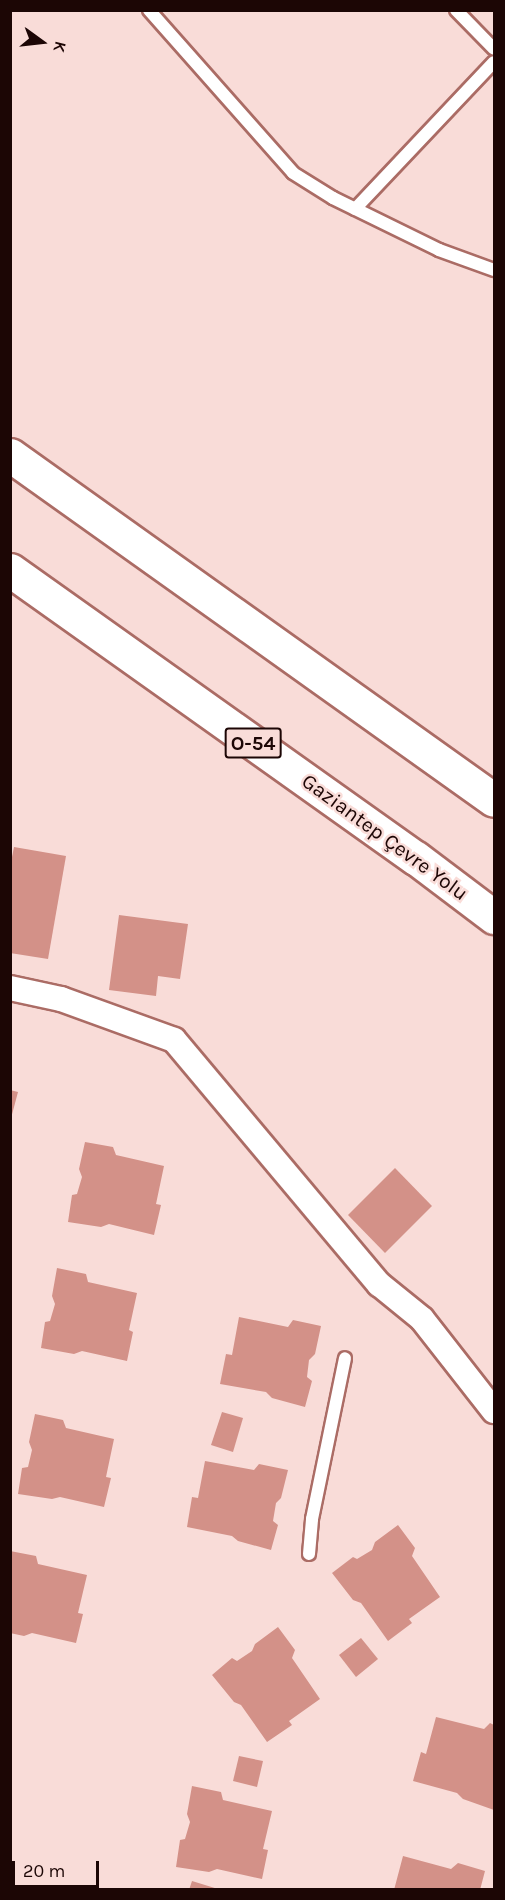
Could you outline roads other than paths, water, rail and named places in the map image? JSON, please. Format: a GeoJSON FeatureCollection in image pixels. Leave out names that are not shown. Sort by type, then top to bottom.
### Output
{"type":"FeatureCollection","features":[{"type":"Feature","properties":{"kind":"highway"},"geometry":{"type":"LineString","coordinates":[[10,455],[495,800]]}},
{"type":"Feature","properties":{"kind":"highway","name":"Gaziantep Çevre Yolu"},"geometry":{"type":"LineString","coordinates":[[10,570],[416,858],[495,917]]}},
{"type":"Feature","properties":{"kind":"street"},"geometry":{"type":"LineString","coordinates":[[10,988],[61,999],[174,1040],[379,1284],[422,1319],[495,1411]]}},
{"type":"Feature","properties":{"kind":"lane"},"geometry":{"type":"LineString","coordinates":[[149,10],[293,173],[355,209],[439,250],[495,270]]}},
{"type":"Feature","properties":{"kind":"lane"},"geometry":{"type":"LineString","coordinates":[[456,10],[495,49]]}},
{"type":"Feature","properties":{"kind":"lane"},"geometry":{"type":"LineString","coordinates":[[355,209],[495,62]]}},
{"type":"Feature","properties":{"kind":"lane"},"geometry":{"type":"LineString","coordinates":[[309,1554],[312,1519],[345,1358]]}}]}
